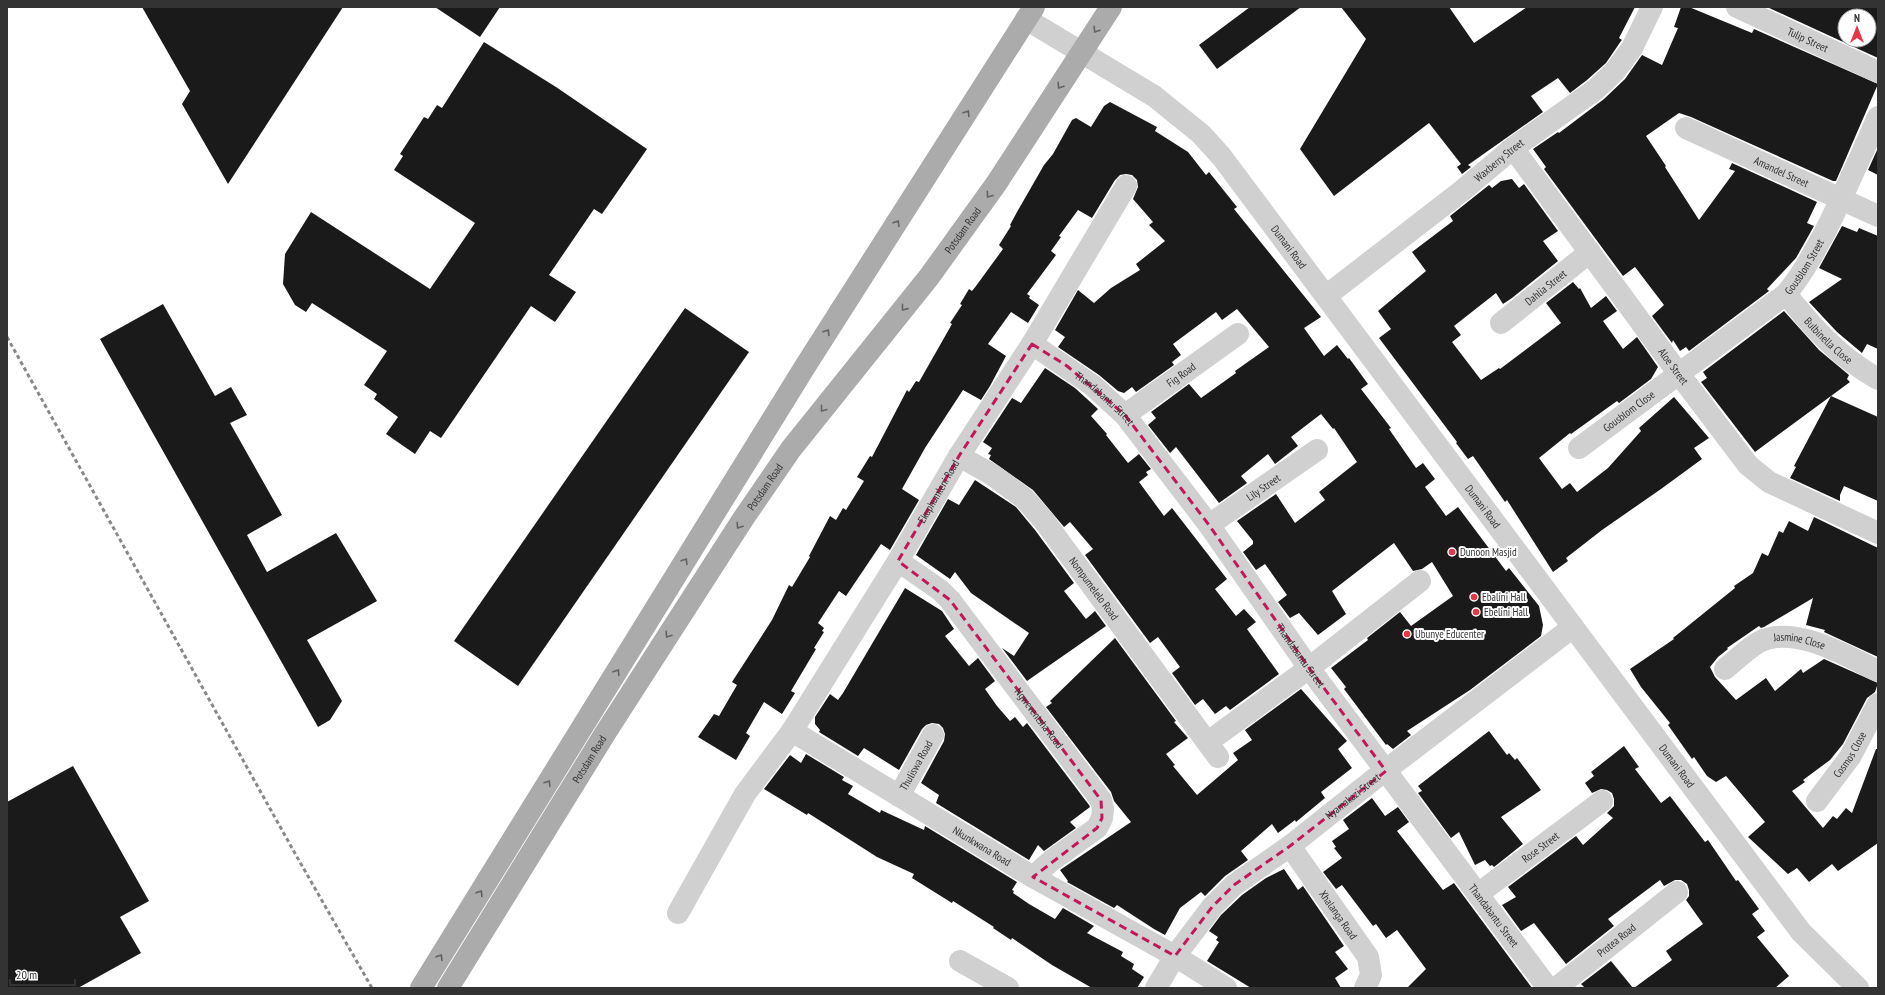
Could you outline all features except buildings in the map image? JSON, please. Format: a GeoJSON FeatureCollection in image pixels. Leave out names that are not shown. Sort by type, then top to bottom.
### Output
{"type":"FeatureCollection","features":[{"type":"Feature","properties":{"kind":"main road","name":"Potsdam Road"},"geometry":{"type":"LineString","coordinates":[[448,988],[606,732],[743,519],[791,449],[929,277],[996,184],[1111,7]]}},
{"type":"Feature","properties":{"kind":"main road","name":"Potsdam Road"},"geometry":{"type":"LineString","coordinates":[[421,988],[802,372],[1030,13]]}},
{"type":"Feature","properties":{"kind":"street","name":"Waxberry Street"},"geometry":{"type":"LineString","coordinates":[[1326,296],[1463,190],[1513,148],[1595,90],[1615,71],[1632,48],[1652,7]]}},
{"type":"Feature","properties":{"kind":"street","name":"Tulip Street"},"geometry":{"type":"LineString","coordinates":[[1737,7],[1878,72]]}},
{"type":"Feature","properties":{"kind":"street","name":"Dumani Road"},"geometry":{"type":"LineString","coordinates":[[1030,13],[1081,54],[1154,96],[1201,134],[1247,190],[1801,932],[1858,988]]}},
{"type":"Feature","properties":{"kind":"street","name":"Gousblom Street"},"geometry":{"type":"LineString","coordinates":[[1679,374],[1786,294],[1798,281],[1842,198],[1878,118]]}},
{"type":"Feature","properties":{"kind":"street","name":"Amandel Street"},"geometry":{"type":"LineString","coordinates":[[1686,128],[1842,198],[1878,216]]}},
{"type":"Feature","properties":{"kind":"street","name":"Aloe Street"},"geometry":{"type":"LineString","coordinates":[[1513,148],[1679,374],[1748,465],[1758,475],[1769,482],[1878,533]]}},
{"type":"Feature","properties":{"kind":"street","name":"Ekuphumleni Road"},"geometry":{"type":"LineString","coordinates":[[678,913],[745,794],[792,731],[898,561],[959,456],[1032,344],[1126,186]]}},
{"type":"Feature","properties":{"kind":"street","name":"Dahlia Street"},"geometry":{"type":"LineString","coordinates":[[1501,323],[1590,252]]}},
{"type":"Feature","properties":{"kind":"street","name":"Bulbinella Close"},"geometry":{"type":"LineString","coordinates":[[1786,294],[1816,331],[1835,349],[1878,379]]}},
{"type":"Feature","properties":{"kind":"street","name":"Fig Road"},"geometry":{"type":"LineString","coordinates":[[1125,415],[1238,334]]}},
{"type":"Feature","properties":{"kind":"street","name":"Thandabantu Street"},"geometry":{"type":"LineString","coordinates":[[1032,344],[1092,385],[1125,415],[1209,525],[1309,668],[1548,988]]}},
{"type":"Feature","properties":{"kind":"street","name":"Gousblom Close"},"geometry":{"type":"LineString","coordinates":[[1579,448],[1679,374]]}},
{"type":"Feature","properties":{"kind":"street","name":"Lily Street"},"geometry":{"type":"LineString","coordinates":[[1209,525],[1317,450]]}},
{"type":"Feature","properties":{"kind":"street","name":"Nompumelelo Road"},"geometry":{"type":"LineString","coordinates":[[959,456],[991,474],[1024,498],[1045,522],[1213,749],[1309,668],[1420,581]]}},
{"type":"Feature","properties":{"kind":"street","name":"Ngweventsha Road"},"geometry":{"type":"LineString","coordinates":[[898,561],[940,590],[950,600],[1101,800],[1103,809],[1102,818],[1097,828],[1052,860],[1033,877]]}},
{"type":"Feature","properties":{"kind":"street","name":"Nyamakazi Street"},"geometry":{"type":"LineString","coordinates":[[1156,988],[1175,956],[1212,906],[1234,885],[1290,846],[1573,627]]}},
{"type":"Feature","properties":{"kind":"street","name":"Jasmine Close"},"geometry":{"type":"LineString","coordinates":[[1725,669],[1759,642],[1786,637],[1803,639],[1829,648],[1878,671]]}},
{"type":"Feature","properties":{"kind":"street","name":"Cosmos Close"},"geometry":{"type":"LineString","coordinates":[[1817,801],[1850,757],[1878,704]]}},
{"type":"Feature","properties":{"kind":"street","name":"Nkunkwana Road"},"geometry":{"type":"LineString","coordinates":[[792,731],[1033,877],[1175,956]]}},
{"type":"Feature","properties":{"kind":"street","name":"Thuliswa Road"},"geometry":{"type":"LineString","coordinates":[[899,796],[933,735]]}},
{"type":"Feature","properties":{"kind":"street","name":"Rose Street"},"geometry":{"type":"LineString","coordinates":[[1478,894],[1602,801]]}},
{"type":"Feature","properties":{"kind":"street","name":"Xhalanga Road"},"geometry":{"type":"LineString","coordinates":[[1290,846],[1368,957],[1370,975],[1365,988]]}},
{"type":"Feature","properties":{"kind":"street","name":"Protea Road"},"geometry":{"type":"LineString","coordinates":[[1556,988],[1677,892]]}},
{"type":"Feature","properties":{"kind":"street"},"geometry":{"type":"LineString","coordinates":[[1175,956],[1226,988]]}},
{"type":"Feature","properties":{"kind":"street"},"geometry":{"type":"LineString","coordinates":[[960,961],[1008,988]]}},
{"type":"Feature","properties":{"kind":"highlighted area"},"geometry":{"type":"Polygon","coordinates":[[[1032,344],[1067,366],[1125,415],[1209,525],[1309,668],[1386,771],[1290,846],[1234,885],[1212,907],[1175,956],[1033,877],[1097,828],[1102,818],[1101,800],[950,600],[898,561],[959,456],[1032,344]]]}},
{"type":"Feature","properties":{"kind":"railway"},"geometry":{"type":"LineString","coordinates":[[7,337],[297,857],[372,988]]}},
{"type":"Feature","properties":{"kind":"place","name":"Dunoon Masjid"},"geometry":{"type":"Point","coordinates":[1452,552]}},
{"type":"Feature","properties":{"kind":"place","name":"Ebalini Hall"},"geometry":{"type":"Point","coordinates":[1474,597]}},
{"type":"Feature","properties":{"kind":"place","name":"Ebelini Hall"},"geometry":{"type":"Point","coordinates":[1476,612]}},
{"type":"Feature","properties":{"kind":"place","name":"Ubunye Educenter"},"geometry":{"type":"Point","coordinates":[1407,634]}}]}
